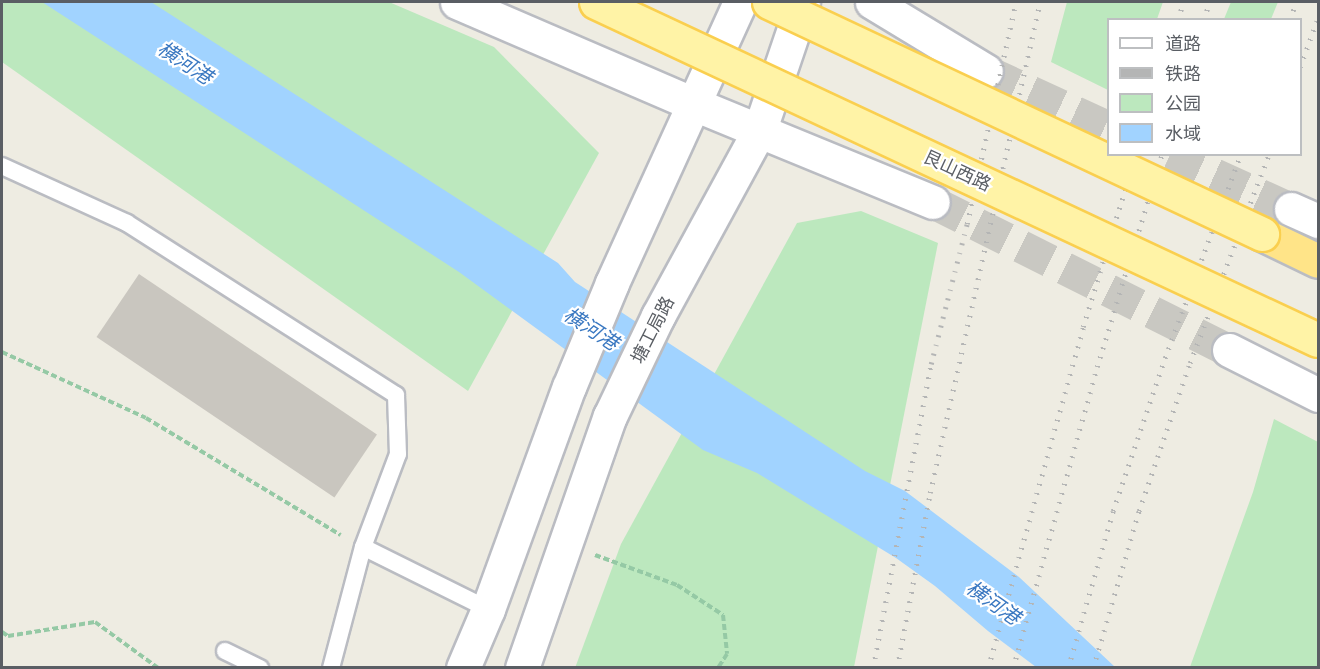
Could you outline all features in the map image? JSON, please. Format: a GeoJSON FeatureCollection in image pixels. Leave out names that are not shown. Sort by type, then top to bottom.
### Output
{"type":"FeatureCollection","features":[{"type":"Feature","properties":{"kind":"highway"},"geometry":{"type":"LineString","coordinates":[[1262,234],[1318,261]]}},
{"type":"Feature","properties":{"kind":"main road"},"geometry":{"type":"LineString","coordinates":[[457,2],[694,104],[760,129],[933,202]]}},
{"type":"Feature","properties":{"kind":"main road","name":"艮山西路"},"geometry":{"type":"LineString","coordinates":[[596,2],[1318,340]]}},
{"type":"Feature","properties":{"kind":"main road"},"geometry":{"type":"LineString","coordinates":[[463,668],[488,609],[569,387],[612,283],[740,2]]}},
{"type":"Feature","properties":{"kind":"main road"},"geometry":{"type":"LineString","coordinates":[[769,2],[1262,234]]}},
{"type":"Feature","properties":{"kind":"main road","name":"塘工局路"},"geometry":{"type":"LineString","coordinates":[[522,668],[610,416],[658,316],[760,129],[803,2]]}},
{"type":"Feature","properties":{"kind":"main road"},"geometry":{"type":"LineString","coordinates":[[872,2],[986,71]]}},
{"type":"Feature","properties":{"kind":"main road"},"geometry":{"type":"LineString","coordinates":[[1229,350],[1318,395]]}},
{"type":"Feature","properties":{"kind":"lane"},"geometry":{"type":"LineString","coordinates":[[2,166],[128,222],[396,395],[398,454],[363,547],[331,668]]}},
{"type":"Feature","properties":{"kind":"lane"},"geometry":{"type":"LineString","coordinates":[[363,547],[488,609]]}},
{"type":"Feature","properties":{"kind":"lane"},"geometry":{"type":"LineString","coordinates":[[225,651],[260,668]]}},
{"type":"Feature","properties":{"kind":"path"},"geometry":{"type":"LineString","coordinates":[[2,352],[146,418],[363,547]]}},
{"type":"Feature","properties":{"kind":"path"},"geometry":{"type":"LineString","coordinates":[[564,544],[677,585],[723,615],[727,654],[718,668]]}},
{"type":"Feature","properties":{"kind":"path"},"geometry":{"type":"LineString","coordinates":[[2,632],[8,636],[95,622],[158,668]]}},
{"type":"Feature","properties":{"kind":"green space"},"geometry":{"type":"Polygon","coordinates":[[[2,2],[389,2],[494,47],[599,153],[468,391],[2,62],[2,2]]]}},
{"type":"Feature","properties":{"kind":"green space"},"geometry":{"type":"Polygon","coordinates":[[[1067,2],[1163,2],[1157,18],[1107,18],[1107,90],[1051,62],[1067,2]]]}},
{"type":"Feature","properties":{"kind":"green space"},"geometry":{"type":"Polygon","coordinates":[[[1231,2],[1278,2],[1271,18],[1224,18],[1231,2]]]}},
{"type":"Feature","properties":{"kind":"green space"},"geometry":{"type":"Polygon","coordinates":[[[861,211],[938,243],[854,667],[575,668],[621,544],[797,223],[861,211]]]}},
{"type":"Feature","properties":{"kind":"green space"},"geometry":{"type":"Polygon","coordinates":[[[1274,419],[1318,442],[1318,667],[1190,667],[1253,492],[1274,419]]]}},
{"type":"Feature","properties":{"kind":"water","name":"横河港"},"geometry":{"type":"Polygon","coordinates":[[[42,2],[151,2],[558,263],[575,282],[865,471],[905,491],[1019,577],[1115,667],[1036,667],[988,631],[935,586],[896,558],[757,473],[703,450],[459,272],[42,2]]]}},
{"type":"Feature","properties":{"kind":"building"},"geometry":{"type":"Polygon","coordinates":[[[139,274],[377,434],[334,497],[97,337],[139,274]]]}},
{"type":"Feature","properties":{"kind":"tunnel"},"geometry":{"type":"LineString","coordinates":[[986,71],[1107,127]]}},
{"type":"Feature","properties":{"kind":"tunnel"},"geometry":{"type":"LineString","coordinates":[[1174,156],[1291,209]]}},
{"type":"Feature","properties":{"kind":"tunnel"},"geometry":{"type":"LineString","coordinates":[[933,202],[1229,350]]}},
{"type":"Feature","properties":{"kind":"railway"},"geometry":{"type":"LineString","coordinates":[[873,668],[931,364],[967,224],[1016,2]]}},
{"type":"Feature","properties":{"kind":"railway"},"geometry":{"type":"LineString","coordinates":[[897,668],[930,493],[1040,2]]}},
{"type":"Feature","properties":{"kind":"railway"},"geometry":{"type":"LineString","coordinates":[[1179,18],[1183,2]]}},
{"type":"Feature","properties":{"kind":"railway"},"geometry":{"type":"LineString","coordinates":[[1205,18],[1209,2]]}},
{"type":"Feature","properties":{"kind":"railway"},"geometry":{"type":"LineString","coordinates":[[1291,18],[1296,2]]}},
{"type":"Feature","properties":{"kind":"railway"},"geometry":{"type":"LineString","coordinates":[[1302,62],[1318,18]]}},
{"type":"Feature","properties":{"kind":"railway"},"geometry":{"type":"LineString","coordinates":[[988,668],[1083,327],[1135,156]]}},
{"type":"Feature","properties":{"kind":"railway"},"geometry":{"type":"LineString","coordinates":[[1013,668],[1097,367],[1161,156]]}},
{"type":"Feature","properties":{"kind":"railway"},"geometry":{"type":"LineString","coordinates":[[1068,668],[1113,511],[1165,358],[1240,156]]}},
{"type":"Feature","properties":{"kind":"railway"},"geometry":{"type":"LineString","coordinates":[[1093,668],[1139,511],[1190,363],[1268,156]]}}]}
